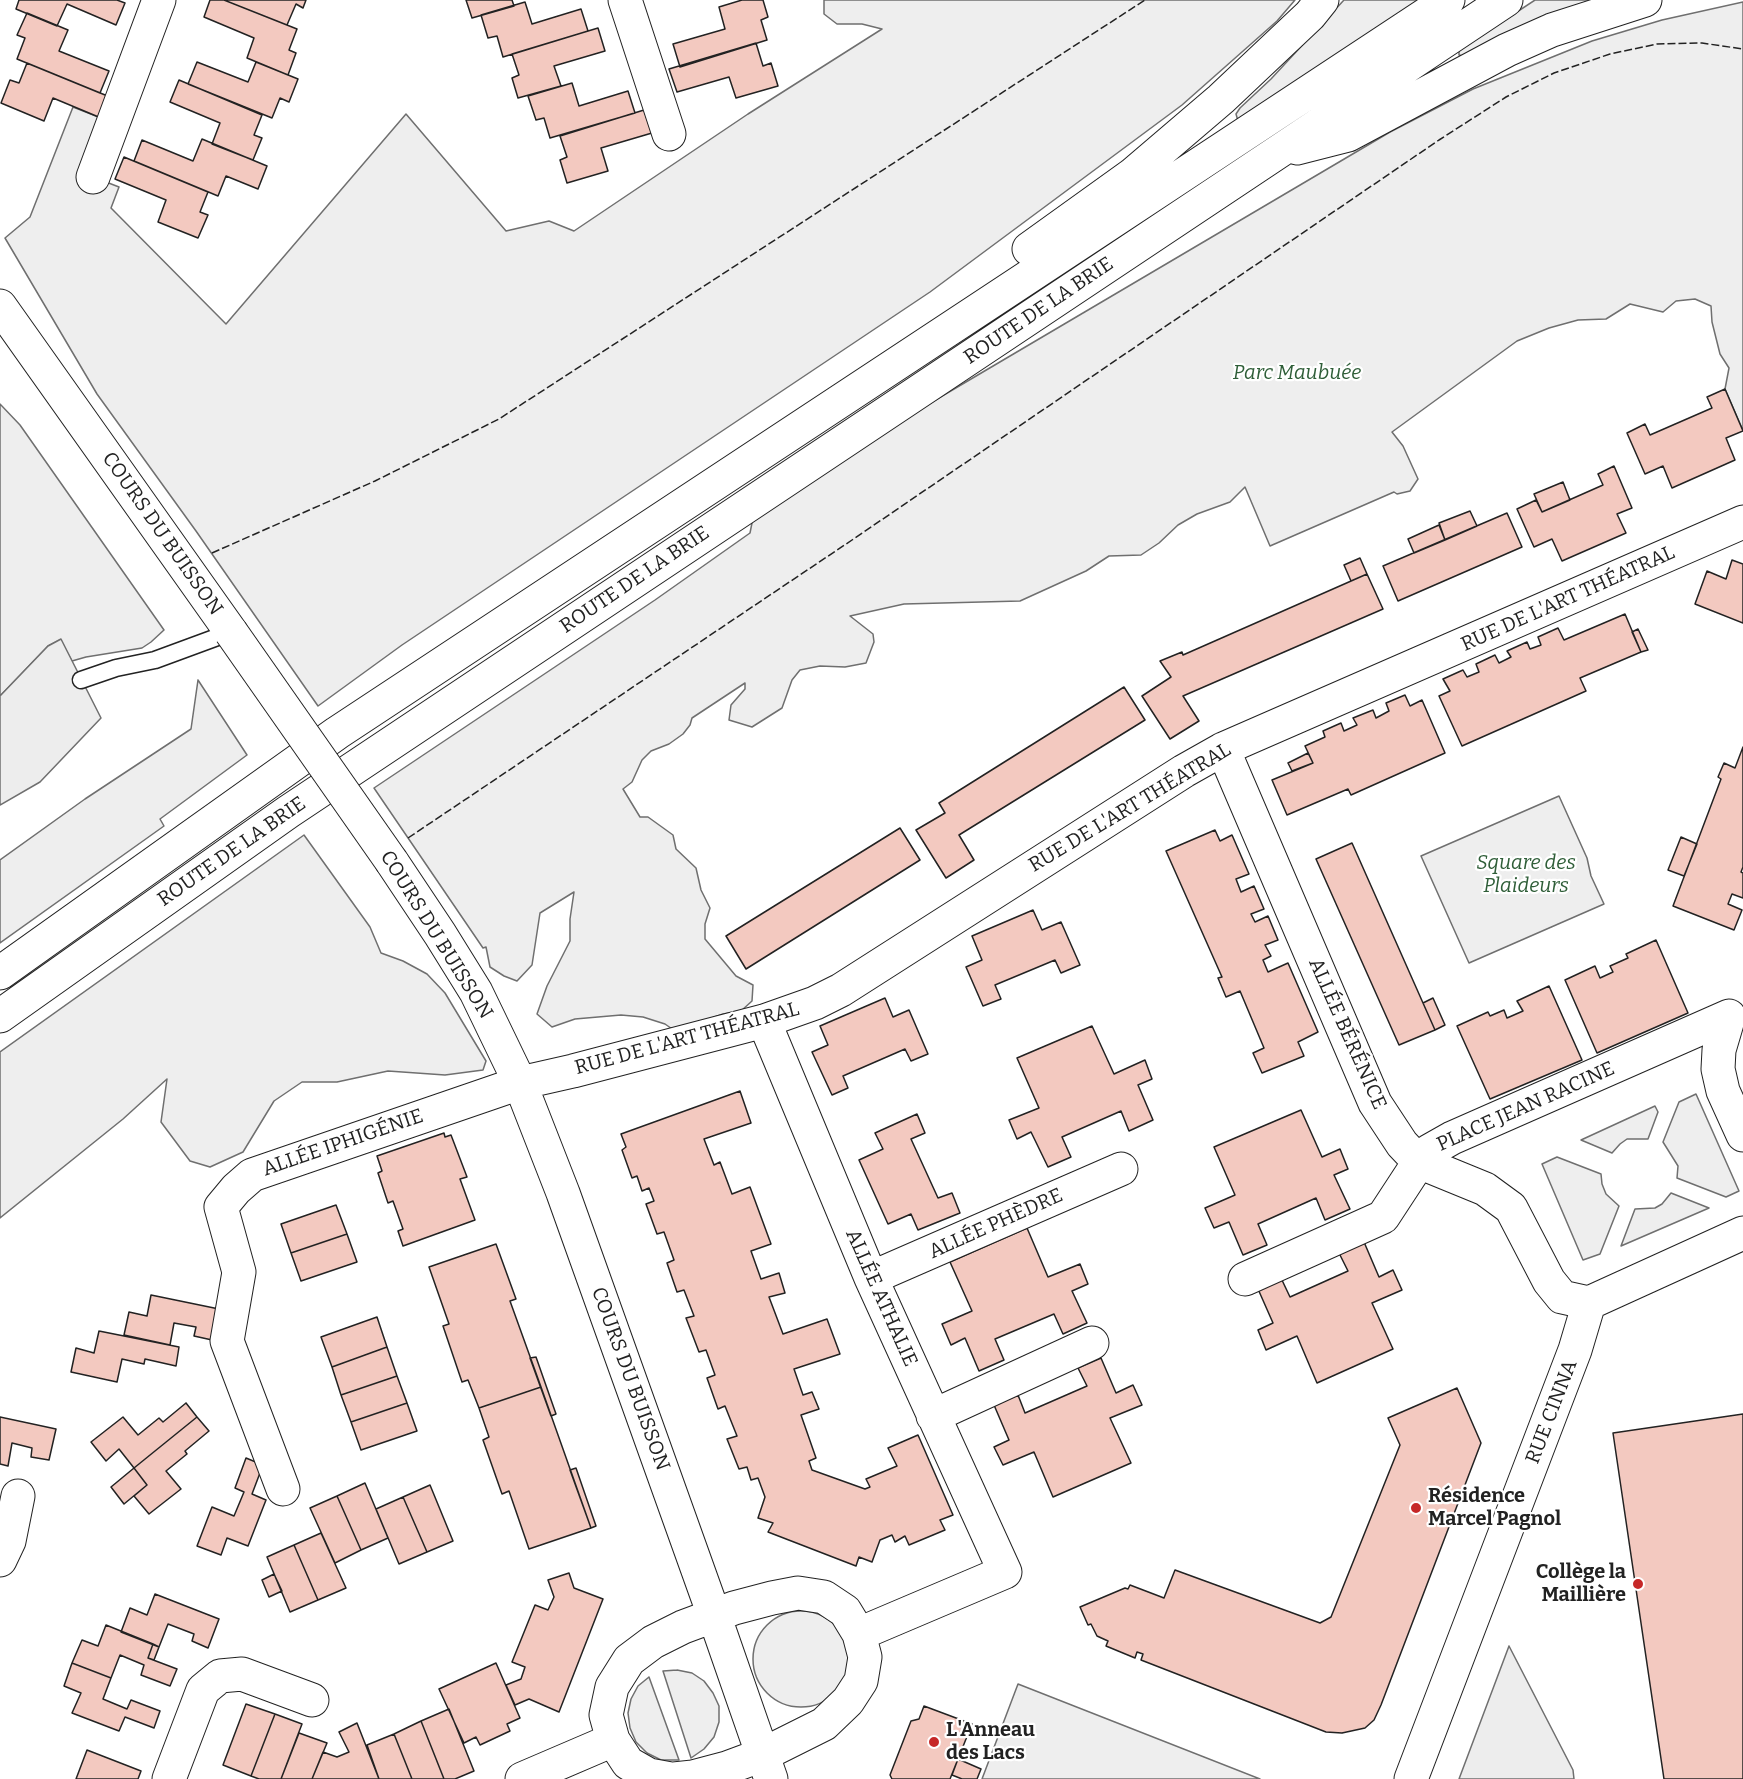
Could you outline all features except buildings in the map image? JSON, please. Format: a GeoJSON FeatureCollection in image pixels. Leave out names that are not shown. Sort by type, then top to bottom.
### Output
{"type":"FeatureCollection","features":[{"type":"Feature","properties":{"kind":"main road"},"geometry":{"type":"LineString","coordinates":[[93,177],[159,0]]}},
{"type":"Feature","properties":{"kind":"main road"},"geometry":{"type":"LineString","coordinates":[[625,0],[669,134]]}},
{"type":"Feature","properties":{"kind":"main road"},"geometry":{"type":"LineString","coordinates":[[915,352],[967,291],[1132,175],[1221,99],[1310,15],[1322,0]]}},
{"type":"Feature","properties":{"kind":"main road","name":"ROUTE DE LA BRIE"},"geometry":{"type":"LineString","coordinates":[[0,973],[337,733],[1448,0]]}},
{"type":"Feature","properties":{"kind":"main road","name":"ROUTE DE LA BRIE"},"geometry":{"type":"LineString","coordinates":[[0,1016],[288,812],[1506,0]]}},
{"type":"Feature","properties":{"kind":"main road"},"geometry":{"type":"LineString","coordinates":[[1275,153],[1348,135],[1507,50],[1552,30],[1645,0]]}},
{"type":"Feature","properties":{"kind":"main road","name":"COURS DU BUISSON"},"geometry":{"type":"LineString","coordinates":[[0,306],[392,862],[441,934],[476,992],[519,1083],[563,1193],[766,1767]]}},
{"type":"Feature","properties":{"kind":"main road","name":"RUE DE L'ART THÉATRAL"},"geometry":{"type":"LineString","coordinates":[[519,1083],[764,1021],[815,1003],[841,990],[1175,777],[1223,749],[1743,522]]}},
{"type":"Feature","properties":{"kind":"main road","name":"ALLÉE BÉRÉNICE"},"geometry":{"type":"LineString","coordinates":[[1223,749],[1375,1103],[1402,1144],[1419,1162],[1485,1189],[1511,1208],[1549,1281],[1562,1298],[1589,1303]]}},
{"type":"Feature","properties":{"kind":"main road","name":"PLACE JEAN RACINE"},"geometry":{"type":"LineString","coordinates":[[1743,1135],[1723,1091],[1718,1069],[1719,1050],[1730,1016],[1463,1134],[1430,1151],[1492,1177],[1512,1188],[1527,1205],[1551,1257],[1565,1272],[1585,1282],[1604,1284],[1626,1278],[1728,1232],[1743,1221]]}},
{"type":"Feature","properties":{"kind":"main road"},"geometry":{"type":"LineString","coordinates":[[1743,1020],[1729,1064],[1733,1084],[1743,1108]]}},
{"type":"Feature","properties":{"kind":"main road","name":"ALLÉE ATHALIE"},"geometry":{"type":"LineString","coordinates":[[764,1021],[871,1278],[1005,1572],[859,1634]]}},
{"type":"Feature","properties":{"kind":"main road","name":"ALLÉE IPHIGÉNIE"},"geometry":{"type":"LineString","coordinates":[[283,1489],[227,1341],[239,1272],[221,1207],[252,1175],[519,1083]]}},
{"type":"Feature","properties":{"kind":"main road"},"geometry":{"type":"LineString","coordinates":[[1245,1279],[1383,1217],[1419,1162]]}},
{"type":"Feature","properties":{"kind":"main road","name":"ALLÉE PHÈDRE"},"geometry":{"type":"LineString","coordinates":[[871,1278],[1121,1169]]}},
{"type":"Feature","properties":{"kind":"main road"},"geometry":{"type":"LineString","coordinates":[[1589,1303],[1743,1233]]}},
{"type":"Feature","properties":{"kind":"main road","name":"RUE CINNA"},"geometry":{"type":"LineString","coordinates":[[1411,1779],[1575,1350],[1589,1303]]}},
{"type":"Feature","properties":{"kind":"main road"},"geometry":{"type":"LineString","coordinates":[[933,1416],[1092,1343]]}},
{"type":"Feature","properties":{"kind":"main road"},"geometry":{"type":"LineString","coordinates":[[0,1560],[9,1542],[18,1496]]}},
{"type":"Feature","properties":{"kind":"main road"},"geometry":{"type":"LineString","coordinates":[[798,1593],[824,1597],[838,1606],[845,1611],[859,1634],[865,1657],[861,1681],[848,1701],[824,1724],[766,1767],[727,1768],[693,1777],[672,1779],[649,1775],[628,1763],[614,1740],[606,1715],[612,1687],[628,1660],[653,1642],[714,1615],[771,1598],[798,1593]]}},
{"type":"Feature","properties":{"kind":"main road"},"geometry":{"type":"LineString","coordinates":[[169,1779],[203,1690],[220,1676],[242,1674],[312,1700]]}},
{"type":"Feature","properties":{"kind":"main road"},"geometry":{"type":"LineString","coordinates":[[522,1779],[614,1740]]}},
{"type":"Feature","properties":{"kind":"lane"},"geometry":{"type":"LineString","coordinates":[[81,680],[116,668],[155,660],[231,632]]}},
{"type":"Feature","properties":{"kind":"green space"},"geometry":{"type":"Polygon","coordinates":[[[824,0],[1295,0],[1277,21],[1182,105],[930,292],[402,645],[318,706],[97,394],[5,238],[30,217],[73,107],[101,118],[80,172],[119,187],[111,208],[226,324],[406,114],[506,231],[549,221],[574,231],[748,114],[882,29],[862,24],[837,24],[824,14],[824,0]]]}},
{"type":"Feature","properties":{"kind":"green space"},"geometry":{"type":"Polygon","coordinates":[[[1344,0],[1424,0],[1238,121],[1236,114],[1240,108],[1271,79],[1344,0]]]}},
{"type":"Feature","properties":{"kind":"green space"},"geometry":{"type":"Polygon","coordinates":[[[1535,0],[1600,0],[1463,56],[1459,55],[1459,50],[1535,0]]]}},
{"type":"Feature","properties":{"kind":"green space","name":"Parc Maubuée"},"geometry":{"type":"Polygon","coordinates":[[[1743,2],[1743,431],[1725,389],[1729,368],[1720,354],[1712,322],[1711,306],[1695,299],[1676,301],[1663,312],[1630,304],[1606,319],[1578,320],[1549,328],[1517,341],[1392,432],[1403,446],[1418,479],[1410,491],[1397,494],[1394,492],[1270,546],[1245,487],[1230,502],[1197,514],[1178,525],[1159,543],[1141,555],[1109,556],[1086,571],[1020,601],[904,604],[850,616],[873,634],[874,642],[866,663],[845,667],[820,666],[800,670],[792,680],[782,708],[752,727],[729,720],[731,705],[745,689],[745,683],[692,718],[683,734],[669,744],[651,751],[642,760],[632,782],[623,789],[640,817],[648,817],[673,835],[676,849],[696,868],[701,890],[710,908],[705,924],[705,939],[736,976],[753,985],[752,1001],[741,1011],[723,1014],[675,1031],[665,1024],[643,1017],[621,1015],[575,1019],[552,1027],[537,1014],[547,986],[570,941],[574,892],[540,913],[532,965],[517,981],[490,967],[486,947],[483,948],[374,788],[655,600],[750,533],[753,518],[893,425],[1390,132],[1473,89],[1592,41],[1662,20],[1743,2]]]}},
{"type":"Feature","properties":{"kind":"green space"},"geometry":{"type":"Polygon","coordinates":[[[0,404],[20,425],[164,630],[142,648],[72,661],[60,640],[48,646],[0,696],[0,404]]]}},
{"type":"Feature","properties":{"kind":"green space"},"geometry":{"type":"Polygon","coordinates":[[[198,680],[247,755],[160,819],[164,826],[0,943],[0,860],[85,799],[191,729],[198,680]]]}},
{"type":"Feature","properties":{"kind":"green space","name":"Square des Plaideurs"},"geometry":{"type":"Polygon","coordinates":[[[1559,796],[1587,858],[1591,876],[1604,904],[1469,963],[1421,856],[1559,796]]]}},
{"type":"Feature","properties":{"kind":"green space"},"geometry":{"type":"Polygon","coordinates":[[[304,835],[370,927],[381,953],[403,961],[427,974],[445,993],[486,1061],[483,1070],[445,1075],[388,1071],[337,1082],[302,1082],[274,1101],[243,1152],[210,1167],[190,1161],[161,1122],[167,1079],[123,1119],[0,1218],[0,1052],[304,835]]]}},
{"type":"Feature","properties":{"kind":"green space"},"geometry":{"type":"Polygon","coordinates":[[[1696,1094],[1739,1191],[1726,1197],[1677,1178],[1678,1166],[1663,1142],[1679,1102],[1696,1094]]]}},
{"type":"Feature","properties":{"kind":"green space"},"geometry":{"type":"Polygon","coordinates":[[[1655,1106],[1658,1112],[1648,1139],[1627,1139],[1612,1153],[1581,1140],[1655,1106]]]}},
{"type":"Feature","properties":{"kind":"green space"},"geometry":{"type":"Polygon","coordinates":[[[1557,1157],[1601,1174],[1606,1194],[1619,1206],[1600,1254],[1583,1260],[1542,1164],[1557,1157]]]}},
{"type":"Feature","properties":{"kind":"green space"},"geometry":{"type":"Polygon","coordinates":[[[1671,1193],[1709,1208],[1621,1246],[1635,1209],[1655,1208],[1662,1204],[1671,1193]]]}},
{"type":"Feature","properties":{"kind":"green space"},"geometry":{"type":"Polygon","coordinates":[[[801,1611],[819,1615],[835,1625],[845,1641],[849,1659],[845,1677],[835,1693],[819,1703],[801,1707],[783,1703],[767,1693],[757,1677],[753,1659],[757,1641],[767,1625],[783,1615],[801,1611]]]}},
{"type":"Feature","properties":{"kind":"green space"},"geometry":{"type":"Polygon","coordinates":[[[677,1670],[692,1673],[704,1681],[719,1706],[719,1722],[714,1737],[704,1749],[691,1758],[663,1671],[677,1670]]]}},
{"type":"Feature","properties":{"kind":"green space"},"geometry":{"type":"Polygon","coordinates":[[[649,1677],[679,1760],[661,1760],[647,1753],[636,1742],[630,1728],[628,1713],[631,1699],[638,1686],[649,1677]]]}},
{"type":"Feature","properties":{"kind":"green space"},"geometry":{"type":"Polygon","coordinates":[[[1018,1684],[1260,1779],[982,1779],[1018,1684]]]}},
{"type":"Feature","properties":{"kind":"shaded area"},"geometry":{"type":"Polygon","coordinates":[[[61,639],[101,718],[40,782],[0,805],[0,696],[48,646],[61,639]]]}},
{"type":"Feature","properties":{"kind":"shaded area"},"geometry":{"type":"Polygon","coordinates":[[[1509,1646],[1573,1770],[1574,1779],[1459,1779],[1509,1646]]]}},
{"type":"Feature","properties":{"kind":"fence"},"geometry":{"type":"LineString","coordinates":[[212,553],[375,481],[499,419],[1145,0]]}},
{"type":"Feature","properties":{"kind":"fence"},"geometry":{"type":"LineString","coordinates":[[408,838],[852,540],[1439,140],[1506,97],[1554,73],[1610,54],[1657,44],[1702,43],[1743,49]]}},
{"type":"Feature","properties":{"kind":"place","name":"Résidence Marcel Pagnol"},"geometry":{"type":"Point","coordinates":[1416,1508]}},
{"type":"Feature","properties":{"kind":"place","name":"Collège la Maillière"},"geometry":{"type":"Point","coordinates":[1638,1584]}},
{"type":"Feature","properties":{"kind":"place","name":"L'Anneau des Lacs"},"geometry":{"type":"Point","coordinates":[934,1742]}}]}
